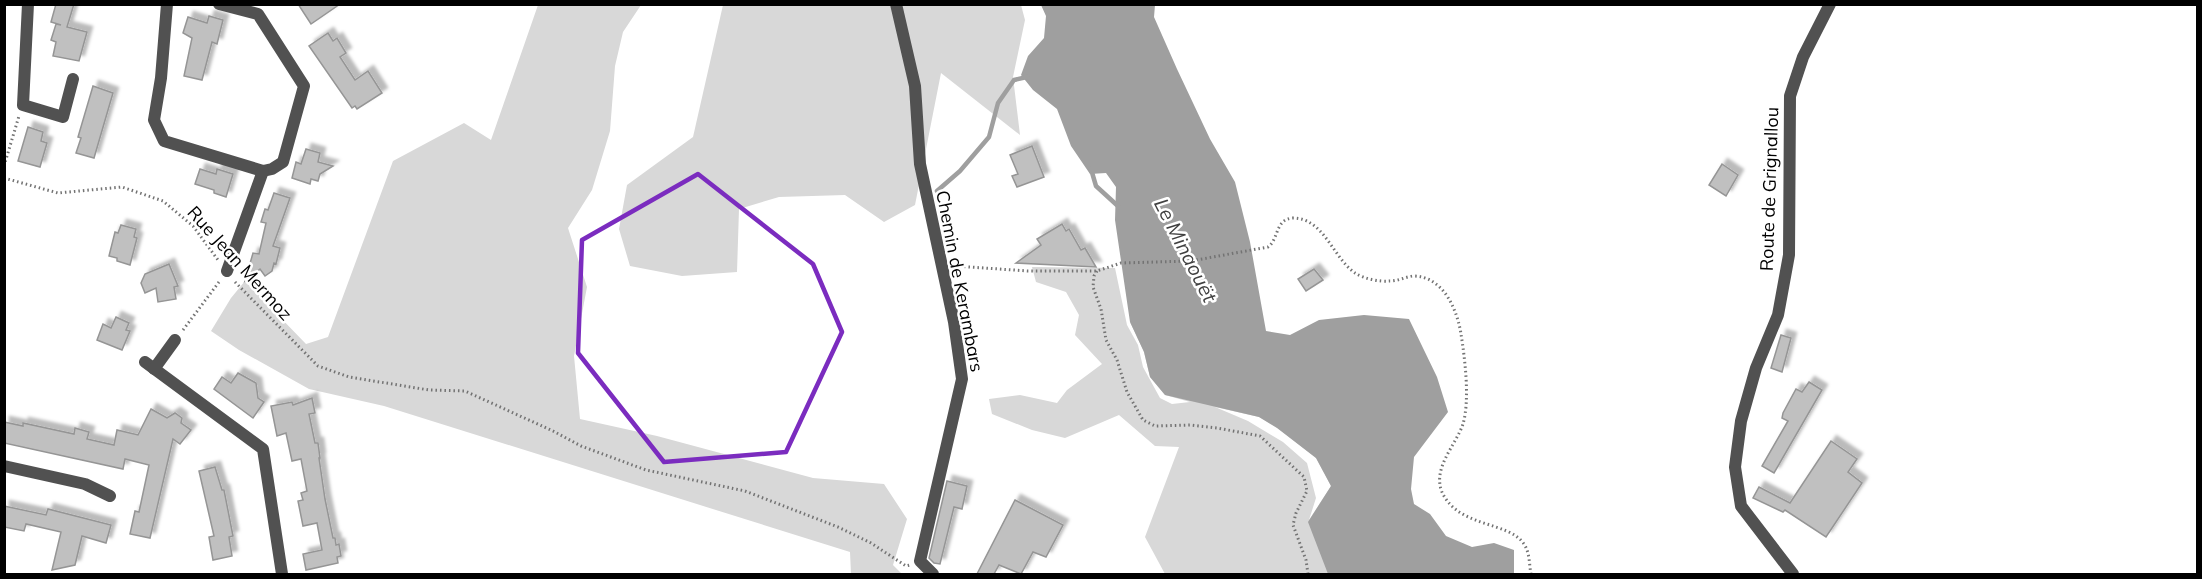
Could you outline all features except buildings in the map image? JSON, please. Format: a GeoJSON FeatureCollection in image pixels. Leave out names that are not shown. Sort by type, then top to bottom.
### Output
{"type":"FeatureCollection","features":[{"type":"Feature","properties":{"kind":"street"},"geometry":{"type":"LineString","coordinates":[[28,4],[23,105],[63,117],[73,79]]}},
{"type":"Feature","properties":{"kind":"street"},"geometry":{"type":"LineString","coordinates":[[167,4],[161,78],[154,120],[164,141],[263,171],[272,169],[283,162],[303,86],[258,14],[219,4]]}},
{"type":"Feature","properties":{"kind":"street","name":"Chemin de Kerambars"},"geometry":{"type":"LineString","coordinates":[[896,4],[915,86],[920,164],[954,322],[962,379],[920,561]]}},
{"type":"Feature","properties":{"kind":"street","name":"Route de Grignallou"},"geometry":{"type":"LineString","coordinates":[[1793,574],[1740,507],[1735,466],[1741,422],[1756,368],[1778,315],[1789,255],[1790,96],[1803,57],[1830,4]]}},
{"type":"Feature","properties":{"kind":"street"},"geometry":{"type":"LineString","coordinates":[[227,271],[263,171]]}},
{"type":"Feature","properties":{"kind":"street"},"geometry":{"type":"LineString","coordinates":[[176,340],[150,366],[263,449],[282,574]]}},
{"type":"Feature","properties":{"kind":"street"},"geometry":{"type":"LineString","coordinates":[[4,466],[85,484],[110,496]]}},
{"type":"Feature","properties":{"kind":"street"},"geometry":{"type":"LineString","coordinates":[[920,561],[933,574]]}},
{"type":"Feature","properties":{"kind":"path"},"geometry":{"type":"LineString","coordinates":[[4,166],[23,105]]}},
{"type":"Feature","properties":{"kind":"path","name":"Rue Jean Mermoz"},"geometry":{"type":"LineString","coordinates":[[4,178],[58,193],[122,187],[163,201],[193,226],[234,281],[318,366],[361,379],[429,390],[465,391],[553,431],[581,447],[646,470],[745,491],[838,527],[871,543],[906,566],[920,561]]}},
{"type":"Feature","properties":{"kind":"path"},"geometry":{"type":"LineString","coordinates":[[941,265],[1028,272],[1097,271],[1121,263],[1191,261],[1268,247],[1272,244],[1280,224],[1292,218],[1306,220],[1318,228],[1332,248],[1355,273],[1378,281],[1389,282],[1411,276],[1430,282],[1444,292],[1456,314],[1461,333],[1465,376],[1465,416],[1462,427],[1444,460],[1440,481],[1441,490],[1446,499],[1461,513],[1479,523],[1510,532],[1518,537],[1527,550],[1531,574]]}},
{"type":"Feature","properties":{"kind":"path"},"geometry":{"type":"LineString","coordinates":[[176,340],[227,271]]}},
{"type":"Feature","properties":{"kind":"path"},"geometry":{"type":"LineString","coordinates":[[1097,271],[1094,276],[1094,287],[1101,309],[1106,340],[1117,360],[1127,392],[1143,420],[1155,426],[1199,426],[1260,436],[1304,477],[1307,491],[1293,525],[1306,560],[1308,574]]}},
{"type":"Feature","properties":{"kind":"highlighted area"},"geometry":{"type":"Polygon","coordinates":[[[698,174],[813,264],[842,332],[786,452],[664,462],[578,353],[582,240],[698,174]]]}},
{"type":"Feature","properties":{"kind":"shaded area"},"geometry":{"type":"Polygon","coordinates":[[[538,5],[641,5],[623,32],[615,66],[610,131],[592,190],[568,228],[587,287],[574,356],[580,419],[657,436],[813,478],[884,484],[907,519],[893,565],[902,574],[851,574],[850,552],[384,406],[309,389],[239,350],[211,331],[231,298],[245,281],[306,344],[328,337],[393,161],[464,123],[491,140],[538,5]]]}},
{"type":"Feature","properties":{"kind":"shaded area"},"geometry":{"type":"Polygon","coordinates":[[[723,5],[1021,5],[1025,20],[1013,77],[1020,135],[941,73],[915,205],[884,222],[845,195],[779,197],[739,209],[737,272],[682,276],[630,266],[619,229],[627,185],[693,137],[723,5]]]}},
{"type":"Feature","properties":{"kind":"shaded area"},"geometry":{"type":"Polygon","coordinates":[[[1032,267],[1115,268],[1127,325],[1138,345],[1143,367],[1160,398],[1172,404],[1190,402],[1165,395],[1150,377],[1144,352],[1130,322],[1320,432],[1367,574],[1165,574],[1145,537],[1179,447],[1155,446],[1119,415],[1065,438],[1032,430],[992,414],[989,399],[1020,395],[1057,403],[1067,390],[1102,364],[1075,335],[1079,315],[1066,292],[1036,282],[1032,267]],[[1215,407],[1248,421],[1283,442],[1307,463],[1316,498],[1309,520],[1331,486],[1316,458],[1278,428],[1259,417],[1215,407]]]}},
{"type":"Feature","properties":{"kind":"water","name":"Le Minaouët"},"geometry":{"type":"Polygon","coordinates":[[[1041,5],[1155,5],[1154,17],[1177,69],[1210,139],[1235,182],[1250,242],[1266,331],[1290,335],[1319,320],[1364,315],[1409,319],[1437,377],[1448,412],[1414,457],[1411,489],[1414,504],[1430,514],[1446,536],[1472,547],[1494,543],[1514,550],[1514,574],[1328,574],[1308,522],[1331,486],[1316,458],[1259,417],[1165,395],[1150,377],[1144,352],[1130,322],[1115,220],[1116,187],[1106,173],[1090,174],[1071,146],[1057,109],[1033,90],[1021,75],[1028,56],[1044,38],[1046,16],[1041,5]]]}},
{"type":"Feature","properties":{"kind":"waterway"},"geometry":{"type":"LineString","coordinates":[[937,191],[960,171],[989,137],[998,103],[1014,80],[1027,77]]}},
{"type":"Feature","properties":{"kind":"waterway"},"geometry":{"type":"LineString","coordinates":[[1091,169],[1096,186],[1119,207]]}}]}
